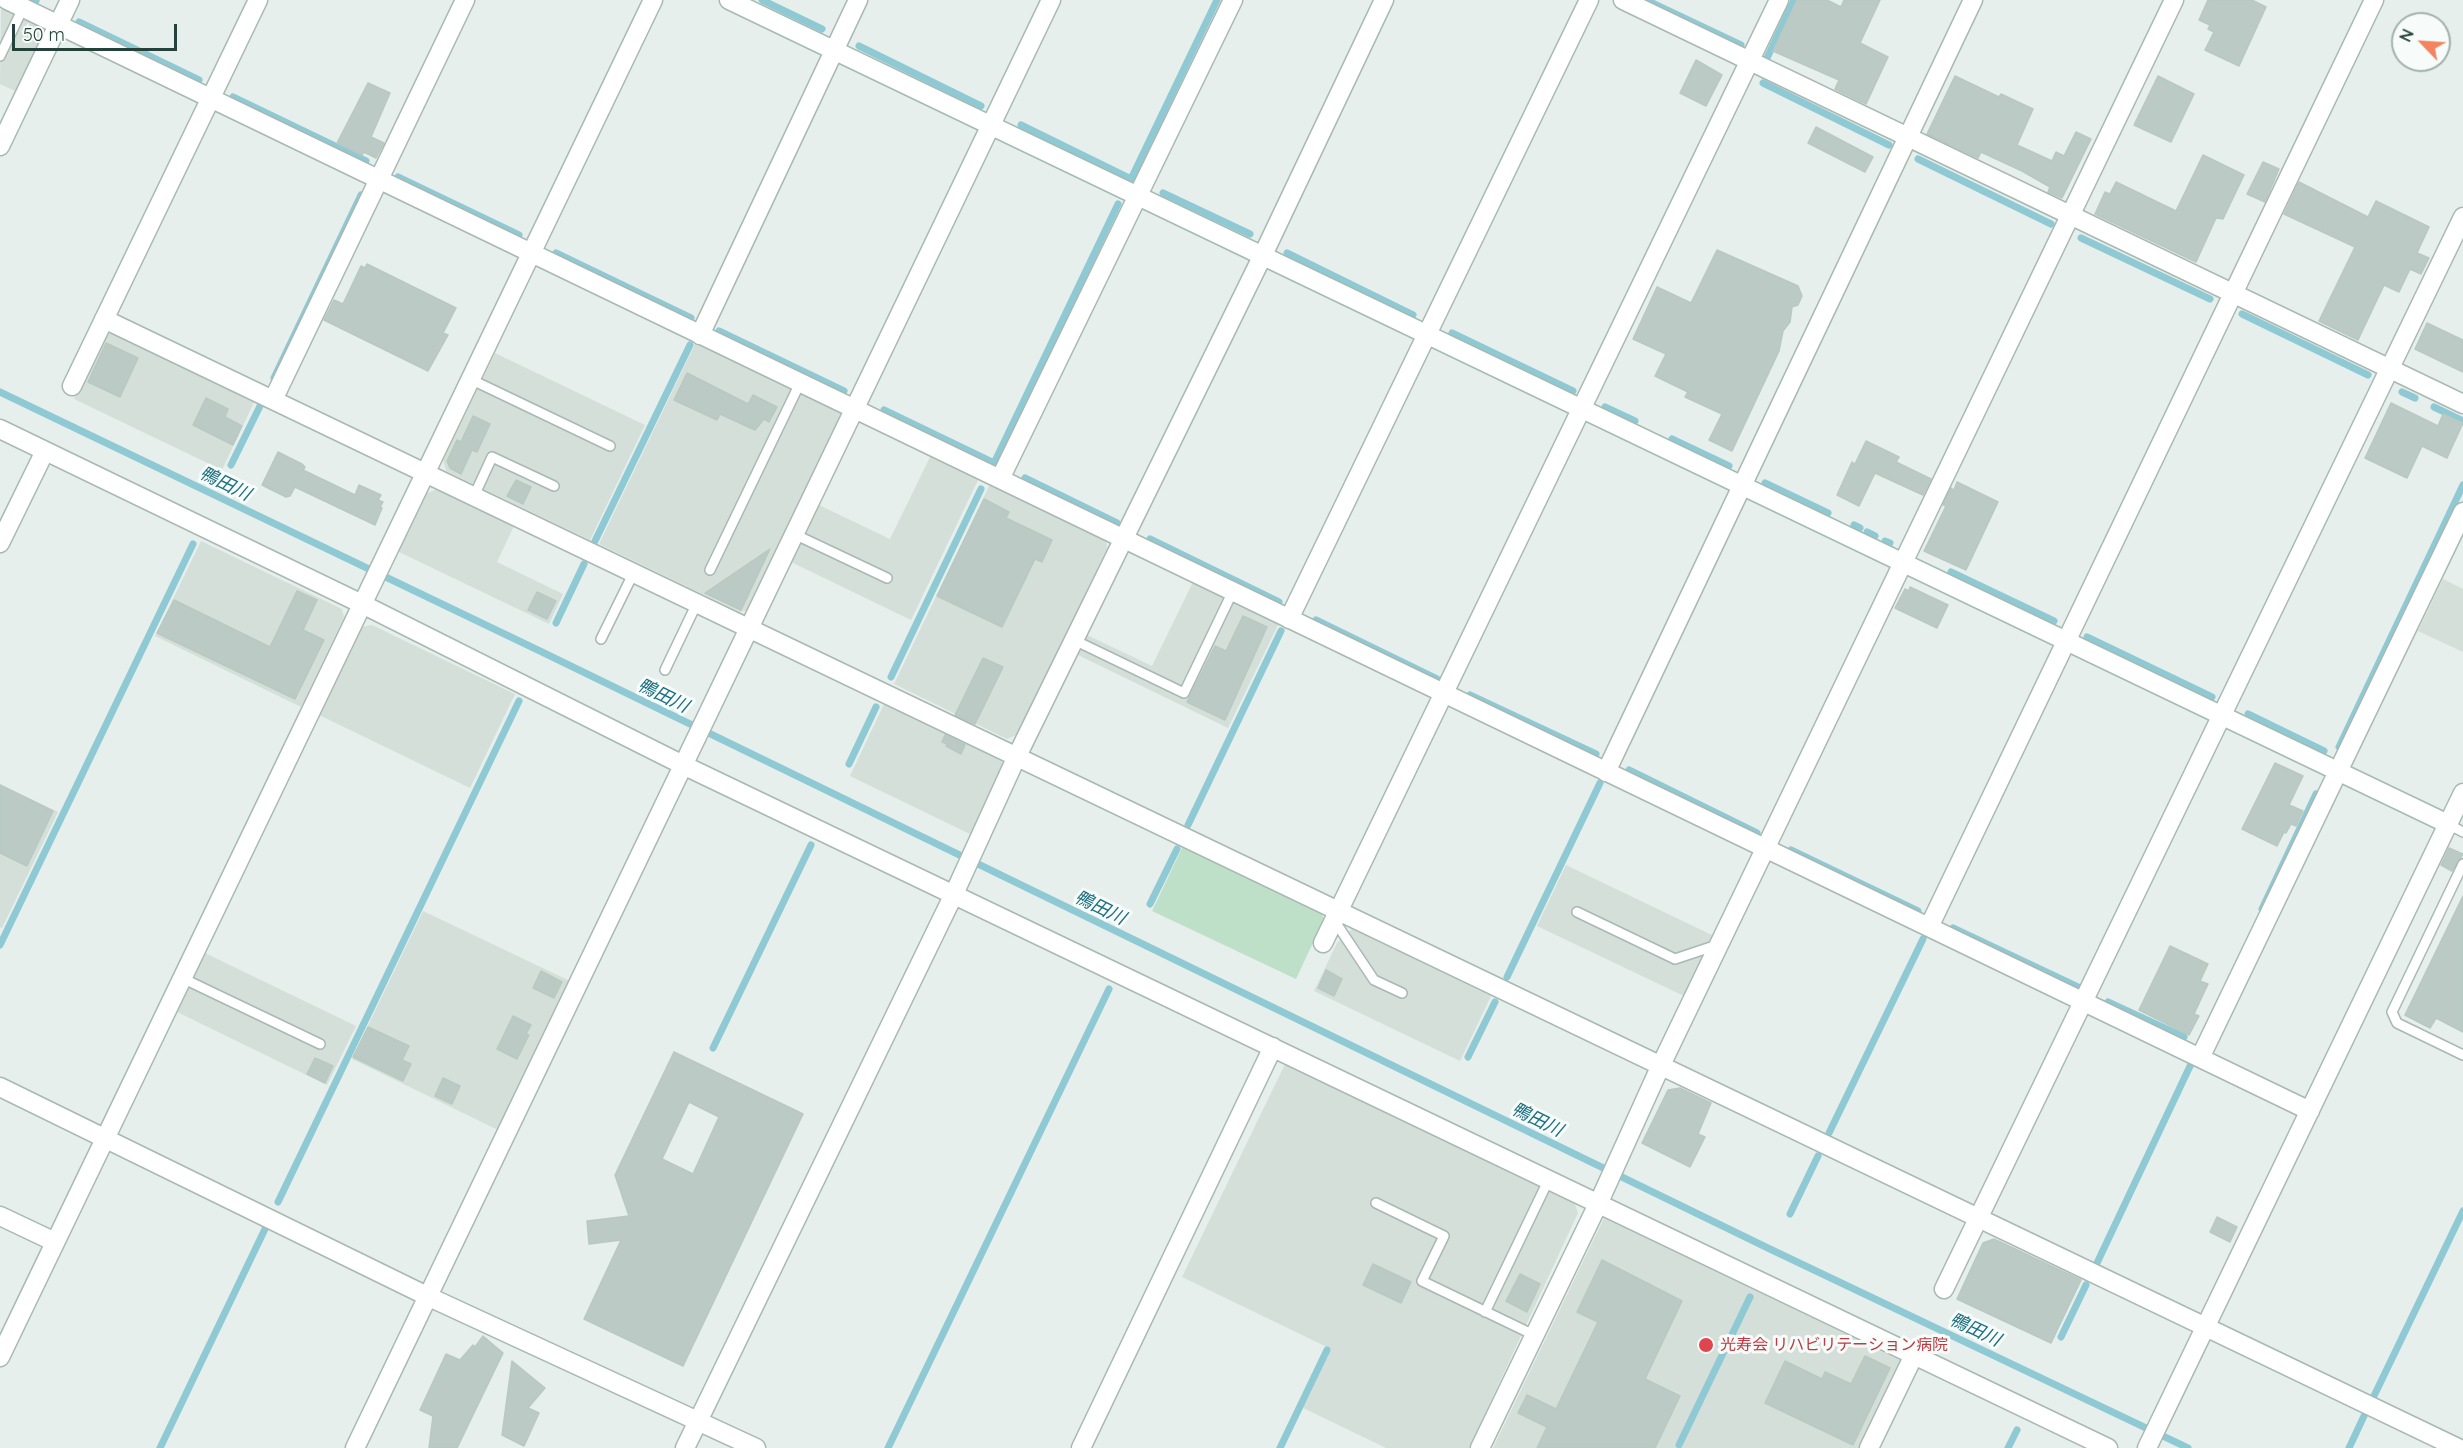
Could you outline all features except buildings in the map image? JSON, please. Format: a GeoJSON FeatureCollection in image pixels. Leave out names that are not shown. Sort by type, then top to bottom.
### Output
{"type":"FeatureCollection","features":[{"type":"Feature","properties":{"kind":"street"},"geometry":{"type":"LineString","coordinates":[[0,146],[70,0]]}},
{"type":"Feature","properties":{"kind":"street"},"geometry":{"type":"LineString","coordinates":[[72,386],[258,0]]}},
{"type":"Feature","properties":{"kind":"street"},"geometry":{"type":"LineString","coordinates":[[273,400],[465,0]]}},
{"type":"Feature","properties":{"kind":"street"},"geometry":{"type":"LineString","coordinates":[[2,1349],[652,0]]}},
{"type":"Feature","properties":{"kind":"street"},"geometry":{"type":"LineString","coordinates":[[729,0],[2455,828]]}},
{"type":"Feature","properties":{"kind":"street"},"geometry":{"type":"LineString","coordinates":[[700,335],[858,0]]}},
{"type":"Feature","properties":{"kind":"street"},"geometry":{"type":"LineString","coordinates":[[355,1448],[1051,0]]}},
{"type":"Feature","properties":{"kind":"street"},"geometry":{"type":"LineString","coordinates":[[1000,479],[1233,0]]}},
{"type":"Feature","properties":{"kind":"street"},"geometry":{"type":"LineString","coordinates":[[685,1448],[956,888],[1017,756],[1262,257],[1384,0]]}},
{"type":"Feature","properties":{"kind":"street"},"geometry":{"type":"LineString","coordinates":[[1290,619],[1589,0]]}},
{"type":"Feature","properties":{"kind":"street"},"geometry":{"type":"LineString","coordinates":[[1623,0],[2463,404]]}},
{"type":"Feature","properties":{"kind":"street"},"geometry":{"type":"LineString","coordinates":[[1323,943],[1779,0]]}},
{"type":"Feature","properties":{"kind":"street"},"geometry":{"type":"LineString","coordinates":[[1606,772],[1973,0]]}},
{"type":"Feature","properties":{"kind":"street"},"geometry":{"type":"LineString","coordinates":[[1480,1448],[1765,848],[2174,0]]}},
{"type":"Feature","properties":{"kind":"street"},"geometry":{"type":"LineString","coordinates":[[1929,927],[2374,0]]}},
{"type":"Feature","properties":{"kind":"street"},"geometry":{"type":"LineString","coordinates":[[15,4],[2310,1110]]}},
{"type":"Feature","properties":{"kind":"street"},"geometry":{"type":"LineString","coordinates":[[1944,1289],[2463,217]]}},
{"type":"Feature","properties":{"kind":"street"},"geometry":{"type":"LineString","coordinates":[[104,319],[1017,756],[1336,915],[1661,1065],[2458,1448]]}},
{"type":"Feature","properties":{"kind":"street"},"geometry":{"type":"LineString","coordinates":[[0,429],[365,599],[686,759],[956,888],[1274,1047],[1549,1179],[1601,1196],[1914,1354],[2108,1448]]}},
{"type":"Feature","properties":{"kind":"street"},"geometry":{"type":"LineString","coordinates":[[0,543],[45,451]]}},
{"type":"Feature","properties":{"kind":"street"},"geometry":{"type":"LineString","coordinates":[[2200,1058],[2463,512]]}},
{"type":"Feature","properties":{"kind":"street"},"geometry":{"type":"LineString","coordinates":[[2147,1448],[2310,1110],[2455,828],[2463,793]]}},
{"type":"Feature","properties":{"kind":"street"},"geometry":{"type":"LineString","coordinates":[[1081,1448],[1274,1047]]}},
{"type":"Feature","properties":{"kind":"street"},"geometry":{"type":"LineString","coordinates":[[0,1087],[427,1296],[756,1448]]}},
{"type":"Feature","properties":{"kind":"street"},"geometry":{"type":"LineString","coordinates":[[0,1216],[55,1242]]}},
{"type":"Feature","properties":{"kind":"street"},"geometry":{"type":"LineString","coordinates":[[1869,1448],[1914,1354]]}},
{"type":"Feature","properties":{"kind":"lane"},"geometry":{"type":"LineString","coordinates":[[0,56],[15,4]]}},
{"type":"Feature","properties":{"kind":"lane"},"geometry":{"type":"LineString","coordinates":[[470,379],[610,446]]}},
{"type":"Feature","properties":{"kind":"lane"},"geometry":{"type":"LineString","coordinates":[[710,570],[800,383]]}},
{"type":"Feature","properties":{"kind":"lane"},"geometry":{"type":"LineString","coordinates":[[474,496],[492,457],[554,486]]}},
{"type":"Feature","properties":{"kind":"lane"},"geometry":{"type":"LineString","coordinates":[[794,534],[886,578]]}},
{"type":"Feature","properties":{"kind":"lane"},"geometry":{"type":"LineString","coordinates":[[601,639],[634,572]]}},
{"type":"Feature","properties":{"kind":"lane"},"geometry":{"type":"LineString","coordinates":[[1074,640],[1184,693],[1233,591]]}},
{"type":"Feature","properties":{"kind":"lane"},"geometry":{"type":"LineString","coordinates":[[665,670],[697,603]]}},
{"type":"Feature","properties":{"kind":"lane"},"geometry":{"type":"LineString","coordinates":[[2463,864],[2392,1012],[2397,1023],[2463,1055]]}},
{"type":"Feature","properties":{"kind":"lane"},"geometry":{"type":"LineString","coordinates":[[1576,912],[1675,959],[1719,944]]}},
{"type":"Feature","properties":{"kind":"lane"},"geometry":{"type":"LineString","coordinates":[[1336,915],[1374,980],[1402,993]]}},
{"type":"Feature","properties":{"kind":"lane"},"geometry":{"type":"LineString","coordinates":[[182,978],[320,1044]]}},
{"type":"Feature","properties":{"kind":"lane"},"geometry":{"type":"LineString","coordinates":[[1485,1312],[1549,1179]]}},
{"type":"Feature","properties":{"kind":"lane"},"geometry":{"type":"LineString","coordinates":[[1376,1203],[1444,1236],[1422,1281],[1534,1335]]}},
{"type":"Feature","properties":{"kind":"shaded area"},"geometry":{"type":"Polygon","coordinates":[[[1,7],[38,25],[41,38],[15,91],[0,84],[1,7]]]}},
{"type":"Feature","properties":{"kind":"shaded area"},"geometry":{"type":"Polygon","coordinates":[[[116,331],[256,398],[222,470],[74,399],[104,336],[116,331]]]}},
{"type":"Feature","properties":{"kind":"shaded area"},"geometry":{"type":"Polygon","coordinates":[[[697,340],[838,408],[841,418],[748,610],[740,612],[599,544],[697,340]]]}},
{"type":"Feature","properties":{"kind":"shaded area"},"geometry":{"type":"Polygon","coordinates":[[[495,353],[645,425],[590,540],[446,471],[443,460],[495,353]]]}},
{"type":"Feature","properties":{"kind":"shaded area"},"geometry":{"type":"Polygon","coordinates":[[[931,455],[979,478],[911,620],[791,562],[819,505],[890,539],[931,455]]]}},
{"type":"Feature","properties":{"kind":"shaded area"},"geometry":{"type":"Polygon","coordinates":[[[991,482],[1106,537],[1107,548],[1018,734],[1007,739],[894,684],[991,482]]]}},
{"type":"Feature","properties":{"kind":"shaded area"},"geometry":{"type":"Polygon","coordinates":[[[438,489],[514,526],[497,562],[563,594],[549,624],[397,551],[424,494],[438,489]]]}},
{"type":"Feature","properties":{"kind":"shaded area"},"geometry":{"type":"Polygon","coordinates":[[[201,541],[342,609],[344,617],[301,707],[155,636],[201,541]]]}},
{"type":"Feature","properties":{"kind":"shaded area"},"geometry":{"type":"Polygon","coordinates":[[[2443,579],[2463,589],[2463,652],[2418,631],[2443,579]]]}},
{"type":"Feature","properties":{"kind":"shaded area"},"geometry":{"type":"Polygon","coordinates":[[[1193,582],[1279,623],[1228,728],[1078,655],[1087,635],[1152,666],[1193,582]]]}},
{"type":"Feature","properties":{"kind":"shaded area"},"geometry":{"type":"Polygon","coordinates":[[[372,625],[515,694],[470,788],[319,715],[361,627],[372,625]]]}},
{"type":"Feature","properties":{"kind":"shaded area"},"geometry":{"type":"Polygon","coordinates":[[[885,702],[1000,757],[1004,770],[972,835],[850,776],[885,702]]]}},
{"type":"Feature","properties":{"kind":"shaded area"},"geometry":{"type":"Polygon","coordinates":[[[0,784],[58,812],[2,928],[0,927],[0,784]]]}},
{"type":"Feature","properties":{"kind":"shaded area"},"geometry":{"type":"Polygon","coordinates":[[[1566,865],[1716,937],[1686,997],[1537,926],[1566,865]]]}},
{"type":"Feature","properties":{"kind":"shaded area"},"geometry":{"type":"Polygon","coordinates":[[[423,911],[570,981],[498,1130],[352,1059],[423,911]]]}},
{"type":"Feature","properties":{"kind":"shaded area"},"geometry":{"type":"Polygon","coordinates":[[[1352,929],[1491,996],[1460,1061],[1314,991],[1337,943],[1352,929]]]}},
{"type":"Feature","properties":{"kind":"shaded area"},"geometry":{"type":"Polygon","coordinates":[[[205,953],[356,1026],[327,1085],[177,1012],[205,953]]]}},
{"type":"Feature","properties":{"kind":"shaded area"},"geometry":{"type":"Polygon","coordinates":[[[1286,1062],[1574,1202],[1578,1213],[1469,1448],[1386,1448],[1303,1408],[1331,1349],[1182,1277],[1286,1062]]]}},
{"type":"Feature","properties":{"kind":"shaded area","name":"光寿会 リハビリテーション病院"},"geometry":{"type":"Polygon","coordinates":[[[1604,1218],[1902,1361],[1860,1448],[1493,1448],[1604,1218]]]}},
{"type":"Feature","properties":{"kind":"green space"},"geometry":{"type":"Polygon","coordinates":[[[1183,846],[1321,912],[1324,919],[1296,979],[1152,911],[1183,846]]]}},
{"type":"Feature","properties":{"kind":"waterway"},"geometry":{"type":"LineString","coordinates":[[762,0],[822,29]]}},
{"type":"Feature","properties":{"kind":"waterway"},"geometry":{"type":"LineString","coordinates":[[1021,125],[1131,179],[1217,0]]}},
{"type":"Feature","properties":{"kind":"waterway"},"geometry":{"type":"LineString","coordinates":[[1646,0],[1741,45]]}},
{"type":"Feature","properties":{"kind":"waterway"},"geometry":{"type":"LineString","coordinates":[[1767,58],[1794,0]]}},
{"type":"Feature","properties":{"kind":"waterway"},"geometry":{"type":"LineString","coordinates":[[79,22],[199,80]]}},
{"type":"Feature","properties":{"kind":"waterway"},"geometry":{"type":"LineString","coordinates":[[859,46],[981,106]]}},
{"type":"Feature","properties":{"kind":"waterway"},"geometry":{"type":"LineString","coordinates":[[1763,83],[1889,145]]}},
{"type":"Feature","properties":{"kind":"waterway"},"geometry":{"type":"LineString","coordinates":[[233,97],[366,161]]}},
{"type":"Feature","properties":{"kind":"waterway"},"geometry":{"type":"LineString","coordinates":[[1918,159],[2051,224]]}},
{"type":"Feature","properties":{"kind":"waterway"},"geometry":{"type":"LineString","coordinates":[[398,177],[519,235]]}},
{"type":"Feature","properties":{"kind":"waterway"},"geometry":{"type":"LineString","coordinates":[[1163,193],[1250,234]]}},
{"type":"Feature","properties":{"kind":"waterway"},"geometry":{"type":"LineString","coordinates":[[274,378],[361,195]]}},
{"type":"Feature","properties":{"kind":"waterway"},"geometry":{"type":"LineString","coordinates":[[996,459],[1118,204]]}},
{"type":"Feature","properties":{"kind":"waterway"},"geometry":{"type":"LineString","coordinates":[[2081,238],[2210,299]]}},
{"type":"Feature","properties":{"kind":"waterway"},"geometry":{"type":"LineString","coordinates":[[556,253],[691,318]]}},
{"type":"Feature","properties":{"kind":"waterway"},"geometry":{"type":"LineString","coordinates":[[1287,253],[1413,315]]}},
{"type":"Feature","properties":{"kind":"waterway"},"geometry":{"type":"LineString","coordinates":[[2242,314],[2368,375]]}},
{"type":"Feature","properties":{"kind":"waterway"},"geometry":{"type":"LineString","coordinates":[[719,331],[844,391]]}},
{"type":"Feature","properties":{"kind":"waterway"},"geometry":{"type":"LineString","coordinates":[[1452,333],[1573,391]]}},
{"type":"Feature","properties":{"kind":"waterway"},"geometry":{"type":"LineString","coordinates":[[595,541],[690,345]]}},
{"type":"Feature","properties":{"kind":"waterway","name":"鴨田川"},"geometry":{"type":"LineString","coordinates":[[0,392],[542,652],[1772,1250],[2188,1448]]}},
{"type":"Feature","properties":{"kind":"waterway"},"geometry":{"type":"LineString","coordinates":[[2402,392],[2415,398]]}},
{"type":"Feature","properties":{"kind":"waterway"},"geometry":{"type":"LineString","coordinates":[[231,465],[260,406]]}},
{"type":"Feature","properties":{"kind":"waterway"},"geometry":{"type":"LineString","coordinates":[[1605,407],[1635,421]]}},
{"type":"Feature","properties":{"kind":"waterway"},"geometry":{"type":"LineString","coordinates":[[2434,407],[2463,421]]}},
{"type":"Feature","properties":{"kind":"waterway"},"geometry":{"type":"LineString","coordinates":[[884,410],[994,463]]}},
{"type":"Feature","properties":{"kind":"waterway"},"geometry":{"type":"LineString","coordinates":[[1672,439],[1729,466]]}},
{"type":"Feature","properties":{"kind":"waterway"},"geometry":{"type":"LineString","coordinates":[[1025,478],[1117,523]]}},
{"type":"Feature","properties":{"kind":"waterway"},"geometry":{"type":"LineString","coordinates":[[1765,483],[1828,513]]}},
{"type":"Feature","properties":{"kind":"waterway"},"geometry":{"type":"LineString","coordinates":[[2339,747],[2463,485]]}},
{"type":"Feature","properties":{"kind":"waterway"},"geometry":{"type":"LineString","coordinates":[[891,677],[981,489]]}},
{"type":"Feature","properties":{"kind":"waterway"},"geometry":{"type":"LineString","coordinates":[[1854,525],[1860,528]]}},
{"type":"Feature","properties":{"kind":"waterway"},"geometry":{"type":"LineString","coordinates":[[1867,532],[1875,536]]}},
{"type":"Feature","properties":{"kind":"waterway"},"geometry":{"type":"LineString","coordinates":[[1150,539],[1279,602]]}},
{"type":"Feature","properties":{"kind":"waterway"},"geometry":{"type":"LineString","coordinates":[[1885,541],[1890,543]]}},
{"type":"Feature","properties":{"kind":"waterway"},"geometry":{"type":"LineString","coordinates":[[0,945],[193,544]]}},
{"type":"Feature","properties":{"kind":"waterway"},"geometry":{"type":"LineString","coordinates":[[556,623],[584,564]]}},
{"type":"Feature","properties":{"kind":"waterway"},"geometry":{"type":"LineString","coordinates":[[1951,572],[2054,621]]}},
{"type":"Feature","properties":{"kind":"waterway"},"geometry":{"type":"LineString","coordinates":[[1316,620],[1437,679]]}},
{"type":"Feature","properties":{"kind":"waterway"},"geometry":{"type":"LineString","coordinates":[[1188,825],[1281,631]]}},
{"type":"Feature","properties":{"kind":"waterway"},"geometry":{"type":"LineString","coordinates":[[2087,637],[2212,697]]}},
{"type":"Feature","properties":{"kind":"waterway"},"geometry":{"type":"LineString","coordinates":[[1470,695],[1596,754]]}},
{"type":"Feature","properties":{"kind":"waterway"},"geometry":{"type":"LineString","coordinates":[[278,1202],[519,701]]}},
{"type":"Feature","properties":{"kind":"waterway"},"geometry":{"type":"LineString","coordinates":[[849,764],[876,707]]}},
{"type":"Feature","properties":{"kind":"waterway"},"geometry":{"type":"LineString","coordinates":[[2248,714],[2324,751]]}},
{"type":"Feature","properties":{"kind":"waterway"},"geometry":{"type":"LineString","coordinates":[[1629,770],[1757,833]]}},
{"type":"Feature","properties":{"kind":"waterway"},"geometry":{"type":"LineString","coordinates":[[1507,977],[1600,783]]}},
{"type":"Feature","properties":{"kind":"waterway"},"geometry":{"type":"LineString","coordinates":[[2262,909],[2316,794]]}},
{"type":"Feature","properties":{"kind":"waterway"},"geometry":{"type":"LineString","coordinates":[[713,1048],[811,845]]}},
{"type":"Feature","properties":{"kind":"waterway"},"geometry":{"type":"LineString","coordinates":[[1150,904],[1177,849]]}},
{"type":"Feature","properties":{"kind":"waterway"},"geometry":{"type":"LineString","coordinates":[[1791,850],[1918,911]]}},
{"type":"Feature","properties":{"kind":"waterway"},"geometry":{"type":"LineString","coordinates":[[1953,928],[2078,987]]}},
{"type":"Feature","properties":{"kind":"waterway"},"geometry":{"type":"LineString","coordinates":[[1829,1133],[1923,939]]}},
{"type":"Feature","properties":{"kind":"waterway"},"geometry":{"type":"LineString","coordinates":[[888,1448],[1109,989]]}},
{"type":"Feature","properties":{"kind":"waterway"},"geometry":{"type":"LineString","coordinates":[[1468,1057],[1495,1002]]}},
{"type":"Feature","properties":{"kind":"waterway"},"geometry":{"type":"LineString","coordinates":[[2108,1002],[2184,1037]]}},
{"type":"Feature","properties":{"kind":"waterway"},"geometry":{"type":"LineString","coordinates":[[2097,1263],[2191,1064]]}},
{"type":"Feature","properties":{"kind":"waterway"},"geometry":{"type":"LineString","coordinates":[[1790,1214],[1818,1156]]}},
{"type":"Feature","properties":{"kind":"waterway"},"geometry":{"type":"LineString","coordinates":[[2373,1398],[2463,1211]]}},
{"type":"Feature","properties":{"kind":"waterway"},"geometry":{"type":"LineString","coordinates":[[160,1448],[265,1229]]}},
{"type":"Feature","properties":{"kind":"waterway"},"geometry":{"type":"LineString","coordinates":[[2061,1337],[2086,1285]]}},
{"type":"Feature","properties":{"kind":"waterway"},"geometry":{"type":"LineString","coordinates":[[1679,1445],[1750,1297]]}},
{"type":"Feature","properties":{"kind":"waterway"},"geometry":{"type":"LineString","coordinates":[[1280,1448],[1327,1350]]}},
{"type":"Feature","properties":{"kind":"waterway"},"geometry":{"type":"LineString","coordinates":[[2349,1448],[2364,1416]]}},
{"type":"Feature","properties":{"kind":"waterway"},"geometry":{"type":"LineString","coordinates":[[2008,1448],[2017,1430]]}},
{"type":"Feature","properties":{"kind":"place","name":"光寿会 リハビリテーション病院"},"geometry":{"type":"Point","coordinates":[1706,1345]}}]}
